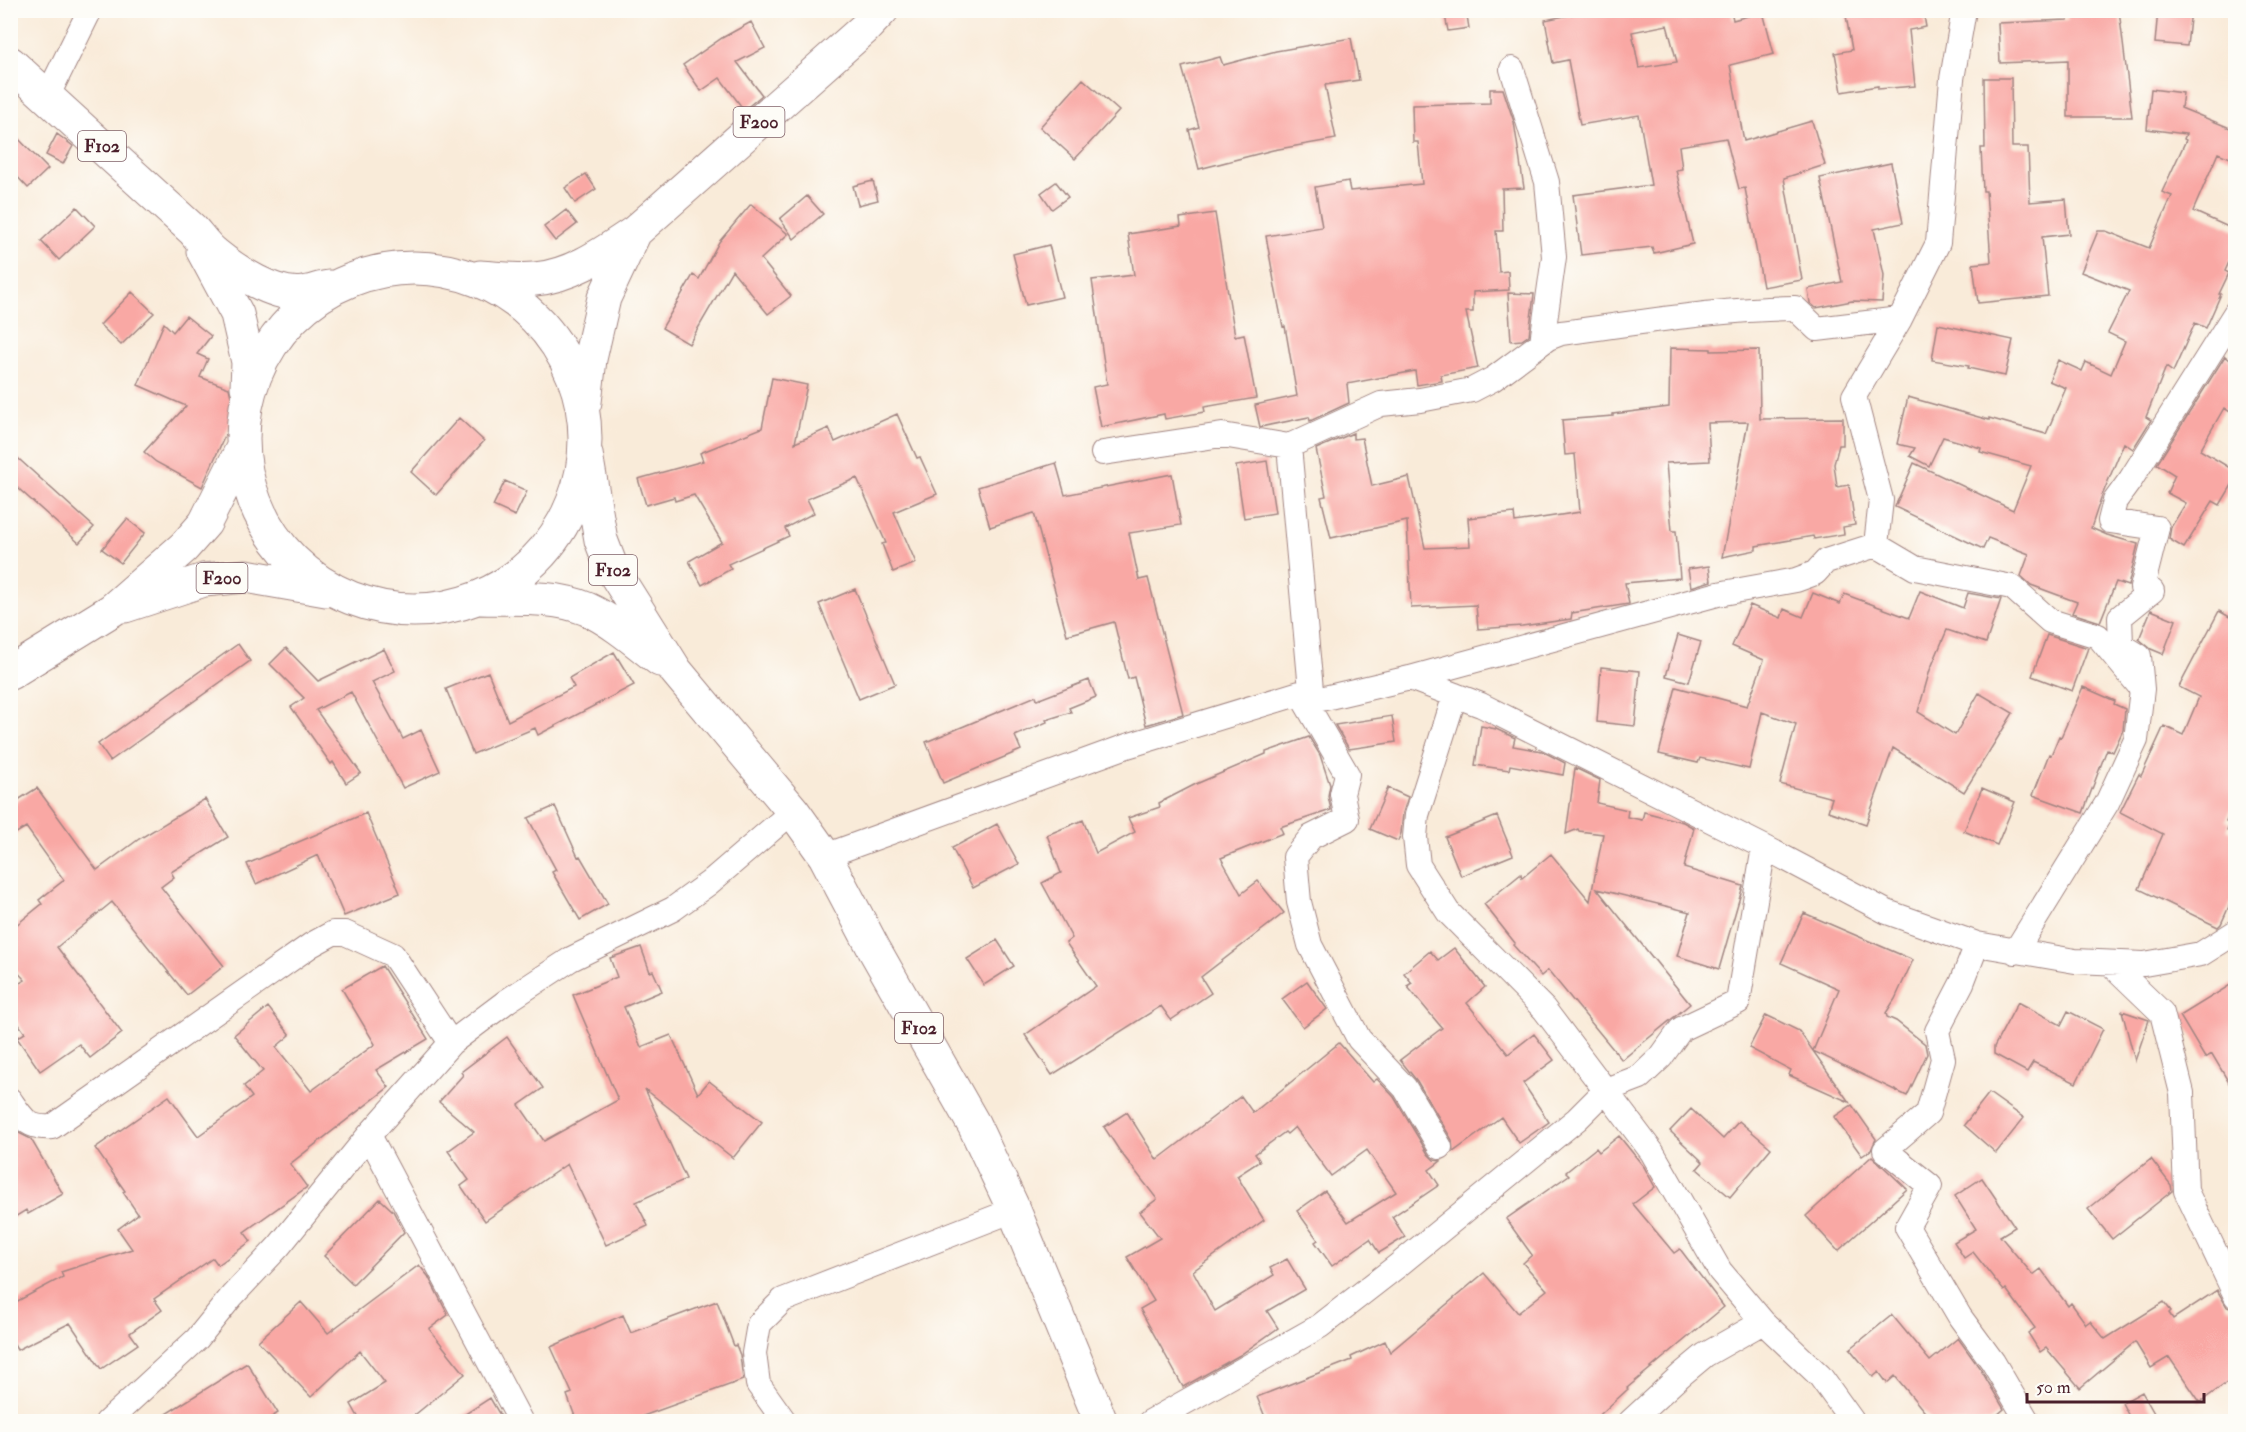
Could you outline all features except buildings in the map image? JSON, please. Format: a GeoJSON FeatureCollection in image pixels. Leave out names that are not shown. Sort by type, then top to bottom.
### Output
{"type":"FeatureCollection","features":[{"type":"Feature","properties":{"kind":"main road","name":"F200"},"geometry":{"type":"LineString","coordinates":[[464,276],[537,279],[561,273],[595,259],[635,232],[864,29],[882,10]]}},
{"type":"Feature","properties":{"kind":"main road","name":"F102"},"geometry":{"type":"LineString","coordinates":[[10,63],[48,95],[193,230],[213,253],[261,284],[285,292],[301,294],[338,286]]}},
{"type":"Feature","properties":{"kind":"main road","name":"F102"},"geometry":{"type":"LineString","coordinates":[[193,230],[215,276],[237,314],[248,362],[247,398]]}},
{"type":"Feature","properties":{"kind":"main road","name":"F200"},"geometry":{"type":"LineString","coordinates":[[584,415],[590,359],[604,298],[635,232]]}},
{"type":"Feature","properties":{"kind":"main road"},"geometry":{"type":"LineString","coordinates":[[400,269],[432,269],[464,276],[507,296],[544,328],[570,368],[584,415],[586,454],[575,500],[553,541],[520,575],[480,598],[432,610],[383,608],[336,592],[288,556],[256,507],[242,449],[247,398],[260,363],[280,332],[307,305],[338,286],[368,274],[400,269]]}},
{"type":"Feature","properties":{"kind":"main road","name":"F200"},"geometry":{"type":"LineString","coordinates":[[10,673],[112,610],[184,547],[206,523],[242,449]]}},
{"type":"Feature","properties":{"kind":"main road","name":"F102"},"geometry":{"type":"LineString","coordinates":[[586,454],[601,540],[612,569],[676,671],[794,811],[825,856],[874,949],[974,1125],[1014,1210],[1101,1422]]}},
{"type":"Feature","properties":{"kind":"main road","name":"F200"},"geometry":{"type":"LineString","coordinates":[[112,610],[204,580],[246,576],[336,592]]}},
{"type":"Feature","properties":{"kind":"main road","name":"F102"},"geometry":{"type":"LineString","coordinates":[[480,598],[545,600],[586,609],[610,622],[676,671]]}},
{"type":"Feature","properties":{"kind":"street"},"geometry":{"type":"LineString","coordinates":[[48,95],[90,10]]}},
{"type":"Feature","properties":{"kind":"street"},"geometry":{"type":"LineString","coordinates":[[1876,545],[1881,500],[1854,396],[1900,319],[1938,243],[1952,79],[1964,10]]}},
{"type":"Feature","properties":{"kind":"street"},"geometry":{"type":"LineString","coordinates":[[1512,69],[1547,182],[1554,257],[1542,342]]}},
{"type":"Feature","properties":{"kind":"street"},"geometry":{"type":"LineString","coordinates":[[1103,453],[1222,435],[1289,446],[1381,404],[1420,400],[1472,390],[1492,379],[1542,342],[1561,333],[1648,320],[1763,308],[1795,308],[1817,329],[1900,319]]}},
{"type":"Feature","properties":{"kind":"street"},"geometry":{"type":"LineString","coordinates":[[2015,952],[2107,803],[2136,740],[2142,689],[2139,656],[2121,645],[2120,617],[2152,591],[2142,588],[2157,528],[2110,521],[2115,501],[2235,312]]}},
{"type":"Feature","properties":{"kind":"street"},"geometry":{"type":"LineString","coordinates":[[1289,446],[1306,697],[1347,774],[1342,794],[1347,819],[1311,837],[1295,856],[1299,902],[1310,945],[1359,1038],[1405,1088],[1440,1147]]}},
{"type":"Feature","properties":{"kind":"street"},"geometry":{"type":"LineString","coordinates":[[825,856],[1127,746],[1306,697],[1410,678],[1718,594],[1796,580],[1815,573],[1826,561],[1876,545],[1915,568],[2012,587],[2050,621],[2098,636],[2142,689]]}},
{"type":"Feature","properties":{"kind":"street"},"geometry":{"type":"LineString","coordinates":[[1410,678],[1491,710],[1764,847],[1887,912],[1977,944],[2075,961],[2144,964],[2202,954],[2235,932]]}},
{"type":"Feature","properties":{"kind":"street"},"geometry":{"type":"LineString","coordinates":[[1455,695],[1417,815],[1415,837],[1418,865],[1448,912],[1544,1008],[1606,1090],[1652,1152],[1720,1271],[1763,1322],[1820,1376],[1853,1422]]}},
{"type":"Feature","properties":{"kind":"street"},"geometry":{"type":"LineString","coordinates":[[107,1422],[197,1339],[232,1296],[279,1246],[369,1135],[451,1043],[507,1000],[571,959],[673,909],[710,883],[794,811]]}},
{"type":"Feature","properties":{"kind":"street"},"geometry":{"type":"LineString","coordinates":[[1150,1422],[1320,1326],[1577,1119],[1606,1090],[1640,1077],[1660,1057],[1681,1029],[1738,1002],[1764,847]]}},
{"type":"Feature","properties":{"kind":"street"},"geometry":{"type":"LineString","coordinates":[[10,1100],[28,1123],[38,1128],[52,1127],[311,945],[333,933],[345,933],[393,955],[451,1043]]}},
{"type":"Feature","properties":{"kind":"street"},"geometry":{"type":"LineString","coordinates":[[1977,944],[1962,983],[1938,1031],[1943,1059],[1928,1113],[1885,1150],[1930,1186],[1907,1227],[1960,1317],[1993,1362],[2028,1422]]}},
{"type":"Feature","properties":{"kind":"street"},"geometry":{"type":"LineString","coordinates":[[2110,963],[2162,1014],[2182,1093],[2186,1191],[2235,1293]]}},
{"type":"Feature","properties":{"kind":"street"},"geometry":{"type":"LineString","coordinates":[[369,1135],[521,1422]]}},
{"type":"Feature","properties":{"kind":"street"},"geometry":{"type":"LineString","coordinates":[[785,1422],[758,1384],[754,1353],[759,1324],[783,1300],[1014,1210]]}},
{"type":"Feature","properties":{"kind":"street"},"geometry":{"type":"LineString","coordinates":[[1630,1422],[1706,1355],[1763,1322]]}}]}
